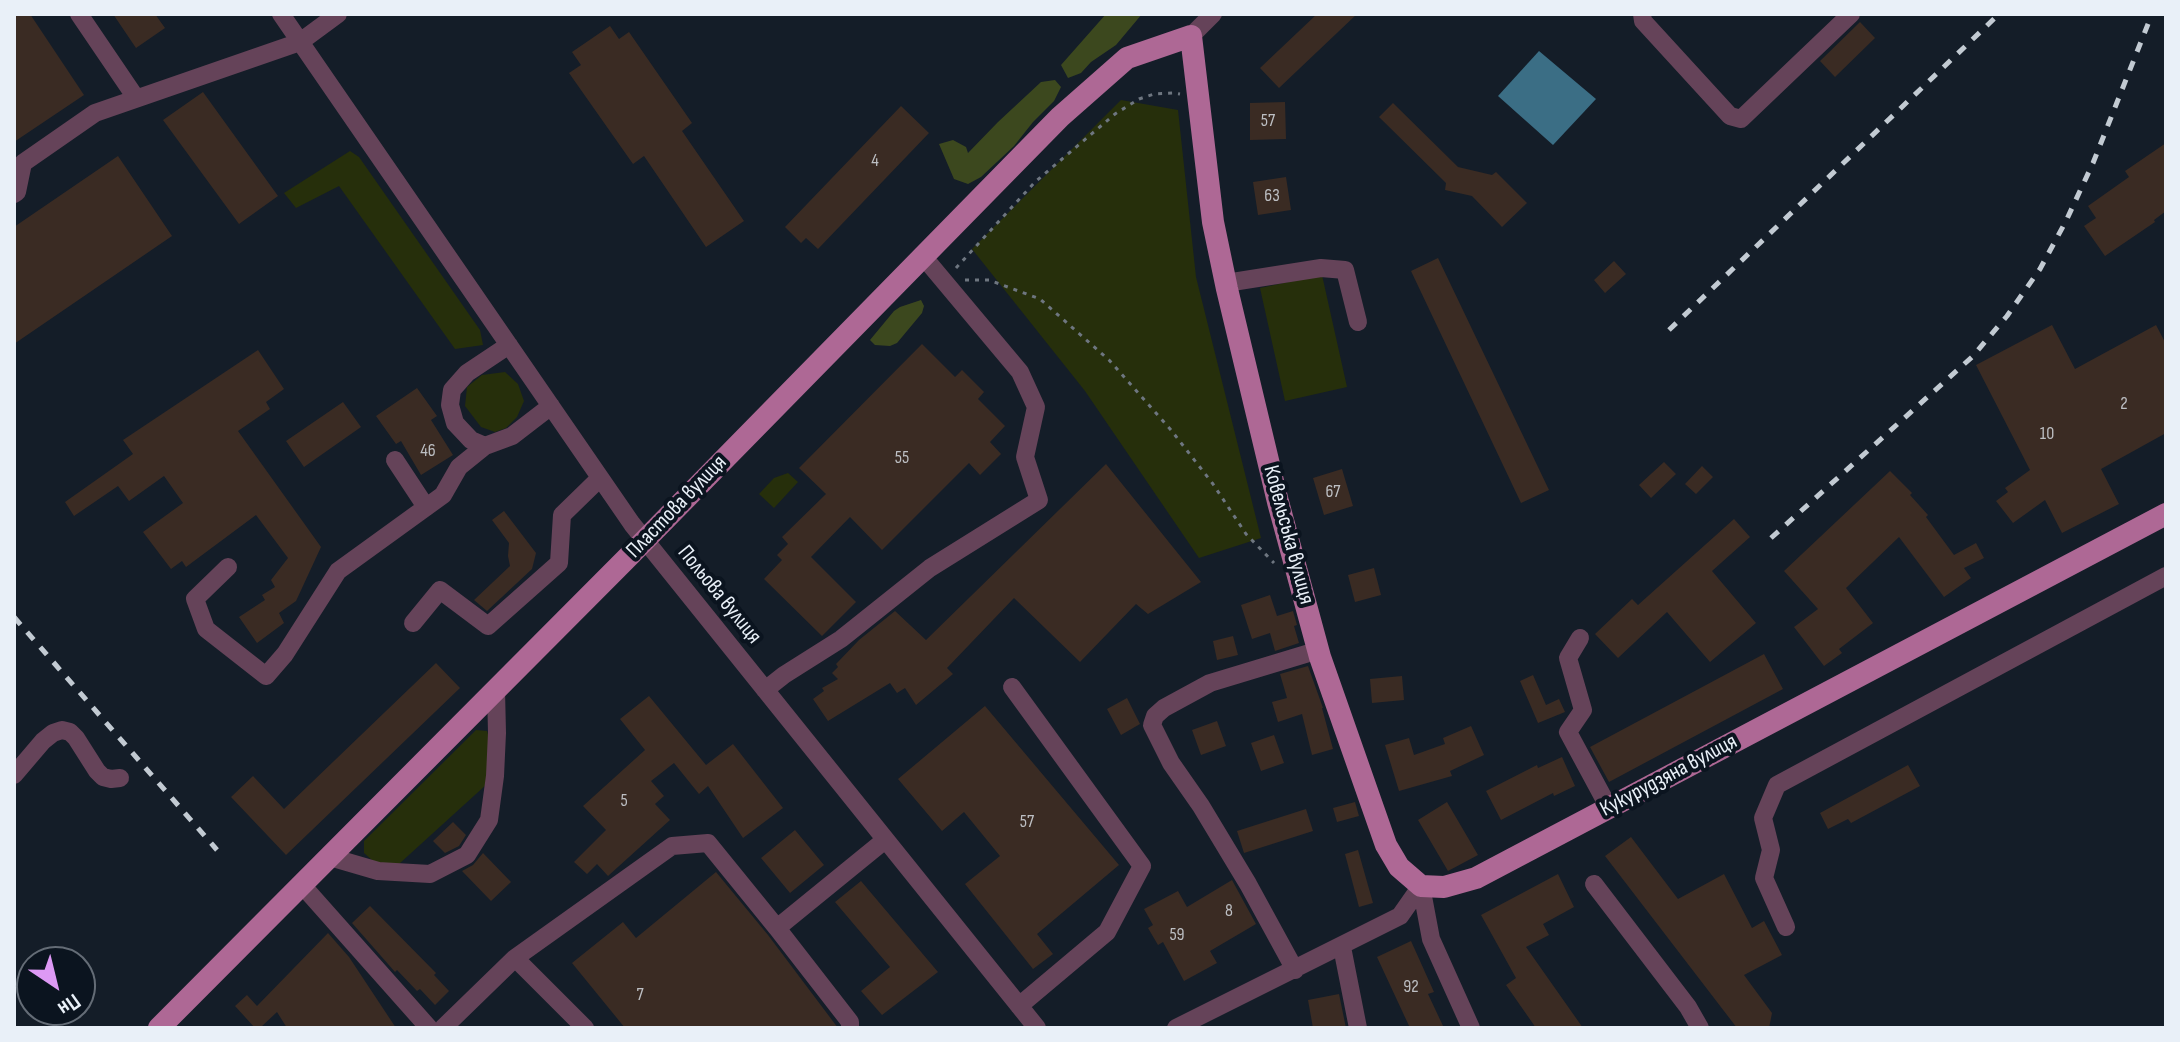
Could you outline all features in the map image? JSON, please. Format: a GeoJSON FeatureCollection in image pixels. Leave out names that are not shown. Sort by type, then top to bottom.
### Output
{"type":"FeatureCollection","features":[{"type":"Feature","properties":{"kind":"main road","name":"Пластова вулиця"},"geometry":{"type":"LineString","coordinates":[[159,1028],[1060,117],[1127,58],[1192,25]]}},
{"type":"Feature","properties":{"kind":"main road","name":"Ковельська вулиця"},"geometry":{"type":"LineString","coordinates":[[1192,25],[1213,222],[1278,502],[1319,650],[1386,845],[1399,867],[1421,886]]}},
{"type":"Feature","properties":{"kind":"main road","name":"Кукурудзяна вулиця"},"geometry":{"type":"LineString","coordinates":[[1421,886],[1444,887],[1476,878],[2166,514]]}},
{"type":"Feature","properties":{"kind":"street"},"geometry":{"type":"LineString","coordinates":[[79,14],[136,98]]}},
{"type":"Feature","properties":{"kind":"street","name":"Польова вулиця"},"geometry":{"type":"LineString","coordinates":[[281,14],[645,540],[1037,1028]]}},
{"type":"Feature","properties":{"kind":"street"},"geometry":{"type":"LineString","coordinates":[[14,194],[23,163],[95,113],[300,42],[338,14]]}},
{"type":"Feature","properties":{"kind":"street","name":"Пластова вулиця"},"geometry":{"type":"LineString","coordinates":[[1192,25],[1213,14]]}},
{"type":"Feature","properties":{"kind":"street"},"geometry":{"type":"LineString","coordinates":[[1642,14],[1643,21],[1730,116],[1741,119],[1851,14]]}},
{"type":"Feature","properties":{"kind":"street"},"geometry":{"type":"LineString","coordinates":[[765,690],[841,639],[930,568],[1039,500],[1025,457],[1036,407],[1020,372],[922,255]]}},
{"type":"Feature","properties":{"kind":"street"},"geometry":{"type":"LineString","coordinates":[[1226,283],[1321,268],[1345,270],[1358,322]]}},
{"type":"Feature","properties":{"kind":"street"},"geometry":{"type":"LineString","coordinates":[[485,446],[471,440],[455,423],[450,405],[452,390],[467,373],[509,345]]}},
{"type":"Feature","properties":{"kind":"street"},"geometry":{"type":"LineString","coordinates":[[228,567],[195,599],[206,629],[266,676],[285,654],[338,571],[443,495],[459,467],[485,446],[512,436],[551,406]]}},
{"type":"Feature","properties":{"kind":"street"},"geometry":{"type":"LineString","coordinates":[[395,460],[426,507]]}},
{"type":"Feature","properties":{"kind":"street"},"geometry":{"type":"LineString","coordinates":[[413,623],[440,590],[488,626],[559,563],[562,515],[600,478]]}},
{"type":"Feature","properties":{"kind":"street"},"geometry":{"type":"LineString","coordinates":[[1786,927],[1764,878],[1771,850],[1763,818],[1777,785],[2166,576]]}},
{"type":"Feature","properties":{"kind":"street"},"geometry":{"type":"LineString","coordinates":[[1580,638],[1568,658],[1583,710],[1568,732],[1609,808]]}},
{"type":"Feature","properties":{"kind":"street"},"geometry":{"type":"LineString","coordinates":[[1295,970],[1248,884],[1171,763],[1152,725],[1155,716],[1164,708],[1210,683],[1319,650]]}},
{"type":"Feature","properties":{"kind":"street"},"geometry":{"type":"LineString","coordinates":[[1012,687],[1142,866],[1107,932],[1019,1006]]}},
{"type":"Feature","properties":{"kind":"street"},"geometry":{"type":"LineString","coordinates":[[330,857],[378,871],[430,874],[467,855],[489,820],[496,761],[496,690]]}},
{"type":"Feature","properties":{"kind":"street"},"geometry":{"type":"LineString","coordinates":[[14,775],[43,741],[62,730],[76,738],[103,777],[120,778]]}},
{"type":"Feature","properties":{"kind":"street"},"geometry":{"type":"LineString","coordinates":[[777,928],[885,840]]}},
{"type":"Feature","properties":{"kind":"street"},"geometry":{"type":"LineString","coordinates":[[443,1028],[515,958],[672,846],[708,843],[850,1022],[850,1028]]}},
{"type":"Feature","properties":{"kind":"street"},"geometry":{"type":"LineString","coordinates":[[1594,884],[1688,1007],[1700,1028]]}},
{"type":"Feature","properties":{"kind":"street"},"geometry":{"type":"LineString","coordinates":[[302,885],[429,1028]]}},
{"type":"Feature","properties":{"kind":"street"},"geometry":{"type":"LineString","coordinates":[[1176,1028],[1400,916],[1421,886]]}},
{"type":"Feature","properties":{"kind":"street"},"geometry":{"type":"LineString","coordinates":[[1421,886],[1431,939],[1471,1028]]}},
{"type":"Feature","properties":{"kind":"street"},"geometry":{"type":"LineString","coordinates":[[1342,947],[1358,1028]]}},
{"type":"Feature","properties":{"kind":"street"},"geometry":{"type":"LineString","coordinates":[[515,958],[585,1028]]}},
{"type":"Feature","properties":{"kind":"path"},"geometry":{"type":"LineString","coordinates":[[945,280],[1035,182],[1115,114],[1154,94],[1174,93],[1187,97]]}},
{"type":"Feature","properties":{"kind":"path"},"geometry":{"type":"LineString","coordinates":[[945,280],[989,280],[1040,299],[1109,360],[1180,441],[1246,534],[1269,559],[1300,581]]}},
{"type":"Feature","properties":{"kind":"green space"},"geometry":{"type":"Polygon","coordinates":[[[1106,14],[1142,14],[1116,45],[1081,73],[1068,78],[1061,65],[1106,14]]]}},
{"type":"Feature","properties":{"kind":"green space"},"geometry":{"type":"Polygon","coordinates":[[[1055,80],[1061,87],[1054,101],[1014,146],[981,177],[968,184],[954,179],[939,144],[953,140],[966,147],[968,153],[1041,82],[1055,80]]]}},
{"type":"Feature","properties":{"kind":"green space"},"geometry":{"type":"Polygon","coordinates":[[[1121,100],[1178,110],[1196,277],[1261,538],[1199,558],[1085,391],[972,249],[1121,100]]]}},
{"type":"Feature","properties":{"kind":"green space"},"geometry":{"type":"Polygon","coordinates":[[[350,151],[359,157],[480,330],[483,345],[455,349],[339,186],[296,208],[284,193],[350,151]]]}},
{"type":"Feature","properties":{"kind":"green space"},"geometry":{"type":"Polygon","coordinates":[[[1322,275],[1347,387],[1285,401],[1260,288],[1322,275]]]}},
{"type":"Feature","properties":{"kind":"green space"},"geometry":{"type":"Polygon","coordinates":[[[921,300],[924,306],[922,313],[897,343],[875,345],[870,340],[894,311],[921,300]]]}},
{"type":"Feature","properties":{"kind":"green space"},"geometry":{"type":"Polygon","coordinates":[[[505,372],[518,384],[524,401],[517,417],[506,428],[495,432],[481,427],[465,406],[467,387],[482,375],[505,372]]]}},
{"type":"Feature","properties":{"kind":"green space"},"geometry":{"type":"Polygon","coordinates":[[[788,473],[798,482],[774,508],[759,494],[774,478],[788,473]]]}},
{"type":"Feature","properties":{"kind":"green space"},"geometry":{"type":"Polygon","coordinates":[[[476,730],[487,731],[491,743],[487,784],[399,864],[384,867],[373,861],[364,853],[364,841],[476,730]]]}},
{"type":"Feature","properties":{"kind":"water"},"geometry":{"type":"Polygon","coordinates":[[[1539,51],[1596,99],[1553,145],[1498,96],[1539,51]]]}},
{"type":"Feature","properties":{"kind":"building"},"geometry":{"type":"Polygon","coordinates":[[[14,14],[30,14],[84,95],[14,142],[14,14]]]}},
{"type":"Feature","properties":{"kind":"building"},"geometry":{"type":"Polygon","coordinates":[[[113,14],[155,14],[165,28],[136,48],[113,14]]]}},
{"type":"Feature","properties":{"kind":"building"},"geometry":{"type":"Polygon","coordinates":[[[1317,14],[1357,14],[1279,88],[1260,68],[1317,14]]]}},
{"type":"Feature","properties":{"kind":"building"},"geometry":{"type":"Polygon","coordinates":[[[1860,22],[1875,38],[1835,77],[1820,61],[1860,22]]]}},
{"type":"Feature","properties":{"kind":"building"},"geometry":{"type":"Polygon","coordinates":[[[610,26],[619,39],[629,32],[692,123],[682,131],[744,221],[706,247],[644,156],[633,164],[569,73],[581,65],[572,52],[610,26]]]}},
{"type":"Feature","properties":{"kind":"building"},"geometry":{"type":"Polygon","coordinates":[[[203,92],[278,196],[239,224],[163,120],[203,92]]]}},
{"type":"Feature","properties":{"kind":"building"},"geometry":{"type":"Polygon","coordinates":[[[1285,102],[1286,139],[1250,140],[1250,103],[1285,102]]]}},
{"type":"Feature","properties":{"kind":"building"},"geometry":{"type":"Polygon","coordinates":[[[1393,103],[1458,167],[1492,175],[1496,172],[1527,203],[1502,227],[1472,196],[1445,190],[1446,183],[1379,117],[1393,103]]]}},
{"type":"Feature","properties":{"kind":"building"},"geometry":{"type":"Polygon","coordinates":[[[901,106],[929,133],[818,249],[806,238],[801,243],[785,227],[901,106]]]}},
{"type":"Feature","properties":{"kind":"building"},"geometry":{"type":"Polygon","coordinates":[[[2166,143],[2166,211],[2105,256],[2084,226],[2096,218],[2088,206],[2129,177],[2125,171],[2166,143]]]}},
{"type":"Feature","properties":{"kind":"building"},"geometry":{"type":"Polygon","coordinates":[[[118,156],[172,236],[14,344],[14,227],[118,156]]]}},
{"type":"Feature","properties":{"kind":"building"},"geometry":{"type":"Polygon","coordinates":[[[1286,177],[1291,210],[1258,215],[1253,182],[1286,177]]]}},
{"type":"Feature","properties":{"kind":"building"},"geometry":{"type":"Polygon","coordinates":[[[1438,258],[1549,490],[1521,503],[1411,271],[1438,258]]]}},
{"type":"Feature","properties":{"kind":"building"},"geometry":{"type":"Polygon","coordinates":[[[1614,261],[1626,274],[1605,293],[1594,280],[1614,261]]]}},
{"type":"Feature","properties":{"kind":"building"},"geometry":{"type":"Polygon","coordinates":[[[2052,325],[2075,369],[2156,325],[2166,344],[2166,433],[2101,469],[2119,504],[2062,533],[2045,500],[2013,523],[1996,501],[2008,492],[2005,488],[2030,470],[1976,365],[2052,325]]]}},
{"type":"Feature","properties":{"kind":"building"},"geometry":{"type":"Polygon","coordinates":[[[922,344],[955,377],[962,370],[984,392],[978,399],[1005,426],[990,442],[1001,454],[980,475],[969,463],[882,550],[850,517],[811,557],[856,602],[822,636],[764,579],[782,560],[777,555],[788,544],[782,537],[826,494],[799,468],[922,344]]]}},
{"type":"Feature","properties":{"kind":"building"},"geometry":{"type":"Polygon","coordinates":[[[258,350],[284,389],[266,402],[270,409],[238,431],[321,547],[296,601],[279,613],[284,623],[257,643],[239,617],[265,600],[262,595],[275,587],[271,580],[288,558],[256,515],[186,567],[182,561],[171,569],[143,532],[183,503],[164,476],[129,501],[118,486],[74,516],[65,502],[133,454],[123,440],[258,350]]]}},
{"type":"Feature","properties":{"kind":"building"},"geometry":{"type":"Polygon","coordinates":[[[417,388],[437,416],[431,420],[453,455],[421,475],[401,441],[396,444],[376,416],[417,388]]]}},
{"type":"Feature","properties":{"kind":"building"},"geometry":{"type":"Polygon","coordinates":[[[343,402],[361,427],[304,467],[286,441],[343,402]]]}},
{"type":"Feature","properties":{"kind":"building"},"geometry":{"type":"Polygon","coordinates":[[[1664,462],[1676,474],[1651,498],[1639,485],[1664,462]]]}},
{"type":"Feature","properties":{"kind":"building"},"geometry":{"type":"Polygon","coordinates":[[[1106,464],[1201,582],[1148,614],[1136,604],[1080,662],[1014,598],[947,668],[953,674],[916,705],[905,688],[897,693],[890,683],[828,721],[813,699],[824,691],[822,688],[838,679],[832,673],[838,667],[836,664],[859,640],[895,611],[926,640],[1106,464]]]}},
{"type":"Feature","properties":{"kind":"building"},"geometry":{"type":"Polygon","coordinates":[[[1702,466],[1713,477],[1696,494],[1685,484],[1702,466]]]}},
{"type":"Feature","properties":{"kind":"building"},"geometry":{"type":"Polygon","coordinates":[[[1342,469],[1353,506],[1324,515],[1313,478],[1342,469]]]}},
{"type":"Feature","properties":{"kind":"building"},"geometry":{"type":"Polygon","coordinates":[[[1890,471],[1912,493],[1910,495],[1928,515],[1926,517],[1954,555],[1976,543],[1984,558],[1964,568],[1971,578],[1944,597],[1899,537],[1846,588],[1873,623],[1839,649],[1842,653],[1824,666],[1794,627],[1818,609],[1784,571],[1890,471]]]}},
{"type":"Feature","properties":{"kind":"building"},"geometry":{"type":"Polygon","coordinates":[[[504,511],[536,553],[532,569],[487,611],[474,600],[510,566],[509,543],[492,520],[504,511]]]}},
{"type":"Feature","properties":{"kind":"building"},"geometry":{"type":"Polygon","coordinates":[[[1734,519],[1750,537],[1712,571],[1756,623],[1710,662],[1667,612],[1618,658],[1595,634],[1632,599],[1638,605],[1734,519]]]}},
{"type":"Feature","properties":{"kind":"building"},"geometry":{"type":"Polygon","coordinates":[[[1374,568],[1381,595],[1355,602],[1348,575],[1374,568]]]}},
{"type":"Feature","properties":{"kind":"building"},"geometry":{"type":"Polygon","coordinates":[[[1270,595],[1277,616],[1293,611],[1299,643],[1275,651],[1270,633],[1252,639],[1241,605],[1270,595]]]}},
{"type":"Feature","properties":{"kind":"building"},"geometry":{"type":"Polygon","coordinates":[[[1233,636],[1238,655],[1217,660],[1213,641],[1233,636]]]}},
{"type":"Feature","properties":{"kind":"building"},"geometry":{"type":"Polygon","coordinates":[[[1764,654],[1783,689],[1609,782],[1590,747],[1764,654]]]}},
{"type":"Feature","properties":{"kind":"building"},"geometry":{"type":"Polygon","coordinates":[[[436,663],[460,688],[286,855],[231,797],[253,776],[284,809],[436,663]]]}},
{"type":"Feature","properties":{"kind":"building"},"geometry":{"type":"Polygon","coordinates":[[[1308,666],[1333,749],[1312,755],[1302,714],[1278,722],[1272,702],[1287,698],[1280,674],[1308,666]]]}},
{"type":"Feature","properties":{"kind":"building"},"geometry":{"type":"Polygon","coordinates":[[[1533,675],[1546,705],[1559,699],[1565,712],[1538,723],[1520,681],[1533,675]]]}},
{"type":"Feature","properties":{"kind":"building"},"geometry":{"type":"Polygon","coordinates":[[[1402,676],[1404,700],[1372,703],[1370,679],[1402,676]]]}},
{"type":"Feature","properties":{"kind":"building"},"geometry":{"type":"Polygon","coordinates":[[[649,696],[706,765],[733,744],[783,808],[743,838],[708,786],[699,794],[674,763],[651,781],[664,796],[655,804],[670,820],[608,876],[597,864],[587,874],[574,862],[606,830],[583,806],[645,750],[620,719],[649,696]]]}},
{"type":"Feature","properties":{"kind":"building"},"geometry":{"type":"Polygon","coordinates":[[[1127,698],[1140,724],[1121,735],[1107,709],[1127,698]]]}},
{"type":"Feature","properties":{"kind":"building"},"geometry":{"type":"Polygon","coordinates":[[[985,706],[1119,865],[1037,934],[1053,954],[1033,969],[965,884],[1000,856],[964,812],[942,831],[898,779],[985,706]]]}},
{"type":"Feature","properties":{"kind":"building"},"geometry":{"type":"Polygon","coordinates":[[[1217,721],[1226,746],[1201,755],[1192,730],[1217,721]]]}},
{"type":"Feature","properties":{"kind":"building"},"geometry":{"type":"Polygon","coordinates":[[[1471,726],[1484,755],[1450,771],[1452,776],[1399,791],[1385,745],[1409,738],[1414,755],[1445,744],[1443,738],[1471,726]]]}},
{"type":"Feature","properties":{"kind":"building"},"geometry":{"type":"Polygon","coordinates":[[[1274,735],[1284,763],[1261,771],[1251,743],[1274,735]]]}},
{"type":"Feature","properties":{"kind":"building"},"geometry":{"type":"Polygon","coordinates":[[[1562,757],[1575,786],[1554,796],[1553,793],[1501,820],[1486,791],[1537,765],[1538,768],[1562,757]]]}},
{"type":"Feature","properties":{"kind":"building"},"geometry":{"type":"Polygon","coordinates":[[[1908,765],[1920,786],[1851,823],[1848,819],[1828,829],[1820,813],[1908,765]]]}},
{"type":"Feature","properties":{"kind":"building"},"geometry":{"type":"Polygon","coordinates":[[[1355,802],[1359,816],[1337,822],[1333,808],[1355,802]]]}},
{"type":"Feature","properties":{"kind":"building"},"geometry":{"type":"Polygon","coordinates":[[[1447,802],[1478,855],[1448,871],[1418,820],[1447,802]]]}},
{"type":"Feature","properties":{"kind":"building"},"geometry":{"type":"Polygon","coordinates":[[[1306,809],[1313,831],[1244,853],[1237,831],[1306,809]]]}},
{"type":"Feature","properties":{"kind":"building"},"geometry":{"type":"Polygon","coordinates":[[[453,822],[466,835],[459,846],[445,853],[433,841],[453,822]]]}},
{"type":"Feature","properties":{"kind":"building"},"geometry":{"type":"Polygon","coordinates":[[[795,830],[824,865],[790,893],[761,858],[795,830]]]}},
{"type":"Feature","properties":{"kind":"building"},"geometry":{"type":"Polygon","coordinates":[[[1631,837],[1678,899],[1724,874],[1752,928],[1764,921],[1782,955],[1744,975],[1772,1013],[1769,1028],[1737,1028],[1605,856],[1631,837]]]}},
{"type":"Feature","properties":{"kind":"building"},"geometry":{"type":"Polygon","coordinates":[[[1358,850],[1373,903],[1359,907],[1345,854],[1358,850]]]}},
{"type":"Feature","properties":{"kind":"building"},"geometry":{"type":"Polygon","coordinates":[[[483,853],[511,882],[491,901],[462,871],[473,865],[483,853]]]}},
{"type":"Feature","properties":{"kind":"building"},"geometry":{"type":"Polygon","coordinates":[[[716,872],[838,1028],[625,1028],[572,963],[623,922],[636,938],[716,872]]]}},
{"type":"Feature","properties":{"kind":"building"},"geometry":{"type":"Polygon","coordinates":[[[1558,874],[1574,907],[1543,924],[1549,935],[1526,947],[1583,1028],[1536,1028],[1506,985],[1516,978],[1481,915],[1558,874]]]}},
{"type":"Feature","properties":{"kind":"building"},"geometry":{"type":"Polygon","coordinates":[[[1232,880],[1256,924],[1210,951],[1217,963],[1184,981],[1163,942],[1158,945],[1148,928],[1153,925],[1144,909],[1178,891],[1187,907],[1232,880]]]}},
{"type":"Feature","properties":{"kind":"building"},"geometry":{"type":"Polygon","coordinates":[[[861,881],[938,972],[882,1015],[861,991],[890,967],[835,902],[861,881]]]}},
{"type":"Feature","properties":{"kind":"building"},"geometry":{"type":"Polygon","coordinates":[[[370,906],[436,973],[434,975],[449,991],[435,1005],[397,970],[395,972],[352,923],[370,906]]]}},
{"type":"Feature","properties":{"kind":"building"},"geometry":{"type":"Polygon","coordinates":[[[328,933],[349,957],[396,1028],[287,1028],[277,1012],[260,1028],[255,1028],[235,1006],[247,995],[257,1006],[328,933]]]}},
{"type":"Feature","properties":{"kind":"building"},"geometry":{"type":"Polygon","coordinates":[[[1411,941],[1434,992],[1428,994],[1444,1028],[1410,1028],[1377,957],[1411,941]]]}},
{"type":"Feature","properties":{"kind":"building"},"geometry":{"type":"Polygon","coordinates":[[[1339,994],[1346,1028],[1313,1028],[1308,1000],[1339,994]]]}},
{"type":"Feature","properties":{"kind":"railway"},"geometry":{"type":"LineString","coordinates":[[1669,330],[1999,14]]}},
{"type":"Feature","properties":{"kind":"railway"},"geometry":{"type":"LineString","coordinates":[[1771,538],[1972,357],[2007,316],[2040,269],[2066,221],[2093,163],[2152,14]]}},
{"type":"Feature","properties":{"kind":"railway"},"geometry":{"type":"LineString","coordinates":[[14,617],[217,850]]}}]}
